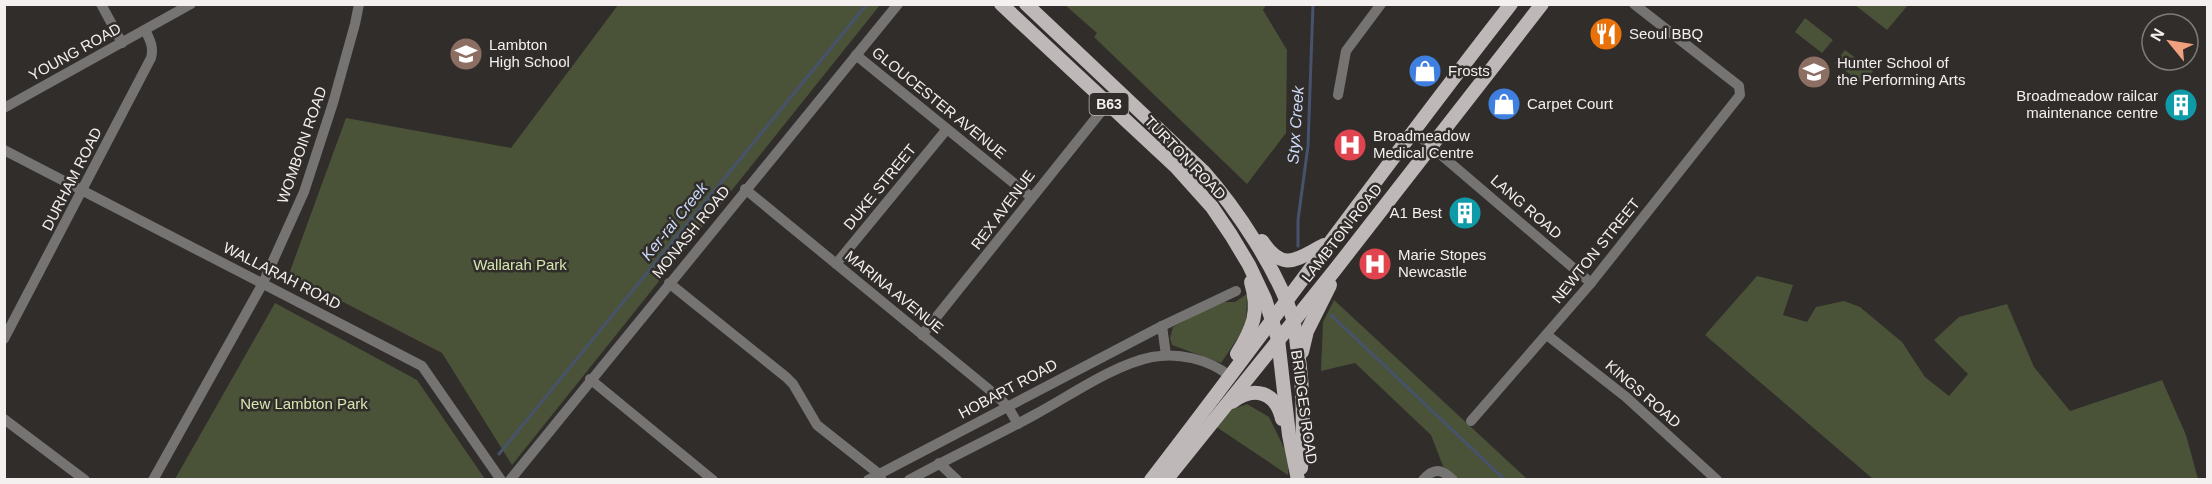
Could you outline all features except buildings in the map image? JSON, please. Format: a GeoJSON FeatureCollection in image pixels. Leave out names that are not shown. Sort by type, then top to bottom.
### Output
{"type":"FeatureCollection","features":[{"type":"Feature","properties":{"kind":"main road","name":"TURTON ROAD"},"geometry":{"type":"LineString","coordinates":[[1001,4],[1177,168],[1212,207],[1249,265],[1265,299],[1278,339]]}},
{"type":"Feature","properties":{"kind":"main road","name":"TURTON ROAD"},"geometry":{"type":"LineString","coordinates":[[1026,4],[1215,184],[1261,252],[1286,302]]}},
{"type":"Feature","properties":{"kind":"main road","name":"LAMBTON ROAD"},"geometry":{"type":"LineString","coordinates":[[1151,480],[1511,4]]}},
{"type":"Feature","properties":{"kind":"main road","name":"LAMBTON ROAD"},"geometry":{"type":"LineString","coordinates":[[1166,480],[1334,271],[1542,4]]}},
{"type":"Feature","properties":{"kind":"main road"},"geometry":{"type":"LineString","coordinates":[[1233,210],[1245,214],[1267,249],[1281,258],[1302,259],[1329,243]]}},
{"type":"Feature","properties":{"kind":"main road"},"geometry":{"type":"LineString","coordinates":[[1230,376],[1234,358],[1253,325],[1255,295],[1248,270],[1249,265]]}},
{"type":"Feature","properties":{"kind":"main road"},"geometry":{"type":"LineString","coordinates":[[1300,362],[1304,339],[1328,291],[1334,271]]}},
{"type":"Feature","properties":{"kind":"main road","name":"BRIDGES ROAD"},"geometry":{"type":"LineString","coordinates":[[1286,302],[1293,320],[1300,362],[1304,430],[1299,480]]}},
{"type":"Feature","properties":{"kind":"main road","name":"BRIDGES ROAD"},"geometry":{"type":"LineString","coordinates":[[1278,339],[1289,435],[1299,480]]}},
{"type":"Feature","properties":{"kind":"main road"},"geometry":{"type":"LineString","coordinates":[[1221,410],[1241,395],[1256,392],[1273,400],[1280,407],[1284,429],[1289,435]]}},
{"type":"Feature","properties":{"kind":"street"},"geometry":{"type":"LineString","coordinates":[[101,4],[122,43]]}},
{"type":"Feature","properties":{"kind":"street","name":"YOUNG ROAD"},"geometry":{"type":"LineString","coordinates":[[4,108],[191,4]]}},
{"type":"Feature","properties":{"kind":"street","name":"WOMBOIN ROAD"},"geometry":{"type":"LineString","coordinates":[[153,480],[263,283],[304,192],[333,103],[359,4]]}},
{"type":"Feature","properties":{"kind":"street","name":"MONASH ROAD"},"geometry":{"type":"LineString","coordinates":[[510,480],[590,379],[898,4]]}},
{"type":"Feature","properties":{"kind":"street"},"geometry":{"type":"LineString","coordinates":[[1338,95],[1346,51],[1381,4]]}},
{"type":"Feature","properties":{"kind":"street","name":"NEWTON STREET"},"geometry":{"type":"LineString","coordinates":[[1472,421],[1591,283],[1740,95],[1739,86],[1634,4]]}},
{"type":"Feature","properties":{"kind":"street","name":"DURHAM ROAD"},"geometry":{"type":"LineString","coordinates":[[4,339],[151,58],[152,43],[145,30]]}},
{"type":"Feature","properties":{"kind":"street","name":"GLOUCESTER AVENUE"},"geometry":{"type":"LineString","coordinates":[[856,55],[1031,197]]}},
{"type":"Feature","properties":{"kind":"street","name":"REX AVENUE"},"geometry":{"type":"LineString","coordinates":[[922,335],[1108,103]]}},
{"type":"Feature","properties":{"kind":"street","name":"DUKE STREET"},"geometry":{"type":"LineString","coordinates":[[836,264],[947,129]]}},
{"type":"Feature","properties":{"kind":"street","name":"LANG ROAD"},"geometry":{"type":"LineString","coordinates":[[1413,131],[1591,283]]}},
{"type":"Feature","properties":{"kind":"street","name":"WALLARAH ROAD"},"geometry":{"type":"LineString","coordinates":[[4,150],[422,366],[501,480]]}},
{"type":"Feature","properties":{"kind":"street","name":"MARINA AVENUE"},"geometry":{"type":"LineString","coordinates":[[745,189],[1008,406],[1018,424]]}},
{"type":"Feature","properties":{"kind":"street"},"geometry":{"type":"LineString","coordinates":[[669,283],[786,377],[793,384],[817,425],[880,477]]}},
{"type":"Feature","properties":{"kind":"street","name":"HOBART ROAD"},"geometry":{"type":"LineString","coordinates":[[868,480],[880,477],[1008,406],[1162,326],[1236,291]]}},
{"type":"Feature","properties":{"kind":"street"},"geometry":{"type":"LineString","coordinates":[[1162,326],[1166,355]]}},
{"type":"Feature","properties":{"kind":"street","name":"KINGS ROAD"},"geometry":{"type":"LineString","coordinates":[[1547,334],[1626,397],[1717,480]]}},
{"type":"Feature","properties":{"kind":"street"},"geometry":{"type":"LineString","coordinates":[[909,480],[1120,369],[1150,357],[1183,356],[1216,366],[1230,376]]}},
{"type":"Feature","properties":{"kind":"street"},"geometry":{"type":"LineString","coordinates":[[590,379],[713,480]]}},
{"type":"Feature","properties":{"kind":"street"},"geometry":{"type":"LineString","coordinates":[[4,419],[85,480]]}},
{"type":"Feature","properties":{"kind":"street"},"geometry":{"type":"LineString","coordinates":[[939,463],[957,480]]}},
{"type":"Feature","properties":{"kind":"street"},"geometry":{"type":"LineString","coordinates":[[1426,476],[1439,470],[1444,471],[1453,480]]}},
{"type":"Feature","properties":{"kind":"green space","name":"Wallarah Park"},"geometry":{"type":"Polygon","coordinates":[[[618,5],[880,5],[512,465],[442,353],[289,274],[346,118],[511,148],[618,5]]]}},
{"type":"Feature","properties":{"kind":"green space"},"geometry":{"type":"Polygon","coordinates":[[[1065,5],[1266,5],[1263,10],[1287,50],[1286,133],[1247,184],[1094,37],[1097,33],[1065,5]]]}},
{"type":"Feature","properties":{"kind":"green space"},"geometry":{"type":"Polygon","coordinates":[[[1855,5],[1908,5],[1887,30],[1855,5]]]}},
{"type":"Feature","properties":{"kind":"green space"},"geometry":{"type":"Polygon","coordinates":[[[1805,18],[1833,40],[1822,53],[1795,32],[1805,18]]]}},
{"type":"Feature","properties":{"kind":"green space"},"geometry":{"type":"Polygon","coordinates":[[[1845,50],[1873,71],[1863,84],[1835,63],[1845,50]]]}},
{"type":"Feature","properties":{"kind":"green space"},"geometry":{"type":"Polygon","coordinates":[[[1757,276],[1793,285],[1783,315],[1807,322],[1816,307],[1844,301],[1860,307],[1902,342],[1925,377],[1949,396],[1968,374],[1934,340],[1959,317],[2007,304],[2034,367],[2070,411],[2162,380],[2186,435],[2198,479],[1873,479],[1705,335],[1757,276]]]}},
{"type":"Feature","properties":{"kind":"green space"},"geometry":{"type":"Polygon","coordinates":[[[1247,294],[1246,326],[1221,363],[1172,345],[1170,338],[1173,327],[1220,302],[1235,302],[1247,294]]]}},
{"type":"Feature","properties":{"kind":"green space"},"geometry":{"type":"Polygon","coordinates":[[[1334,300],[1527,479],[1457,479],[1443,466],[1431,435],[1355,363],[1321,371],[1323,322],[1334,300]]]}},
{"type":"Feature","properties":{"kind":"green space","name":"New Lambton Park"},"geometry":{"type":"Polygon","coordinates":[[[275,303],[417,380],[485,479],[175,479],[275,303]]]}},
{"type":"Feature","properties":{"kind":"green space"},"geometry":{"type":"Polygon","coordinates":[[[1247,404],[1269,417],[1289,458],[1288,475],[1215,426],[1222,413],[1247,404]]]}},
{"type":"Feature","properties":{"kind":"waterway","name":"Ker-rai Creek"},"geometry":{"type":"LineString","coordinates":[[499,454],[867,4]]}},
{"type":"Feature","properties":{"kind":"waterway","name":"Styx Creek"},"geometry":{"type":"LineString","coordinates":[[1298,246],[1298,220],[1308,146],[1313,4]]}},
{"type":"Feature","properties":{"kind":"waterway","name":"Styx Creek"},"geometry":{"type":"LineString","coordinates":[[1331,315],[1505,480]]}},
{"type":"Feature","properties":{"kind":"place","name":"Seoul BBQ"},"geometry":{"type":"Point","coordinates":[1606,34]}},
{"type":"Feature","properties":{"kind":"place","name":"Lambton High School"},"geometry":{"type":"Point","coordinates":[466,54]}},
{"type":"Feature","properties":{"kind":"place","name":"Frosts"},"geometry":{"type":"Point","coordinates":[1425,71]}},
{"type":"Feature","properties":{"kind":"place","name":"Hunter School of the Performing Arts"},"geometry":{"type":"Point","coordinates":[1814,72]}},
{"type":"Feature","properties":{"kind":"place","name":"Carpet Court"},"geometry":{"type":"Point","coordinates":[1504,104]}},
{"type":"Feature","properties":{"kind":"place","name":"Broadmeadow railcar maintenance centre"},"geometry":{"type":"Point","coordinates":[2181,105]}},
{"type":"Feature","properties":{"kind":"place","name":"Broadmeadow Medical Centre"},"geometry":{"type":"Point","coordinates":[1350,145]}},
{"type":"Feature","properties":{"kind":"place","name":"A1 Best"},"geometry":{"type":"Point","coordinates":[1465,213]}},
{"type":"Feature","properties":{"kind":"place","name":"Marie Stopes Newcastle"},"geometry":{"type":"Point","coordinates":[1375,264]}}]}
